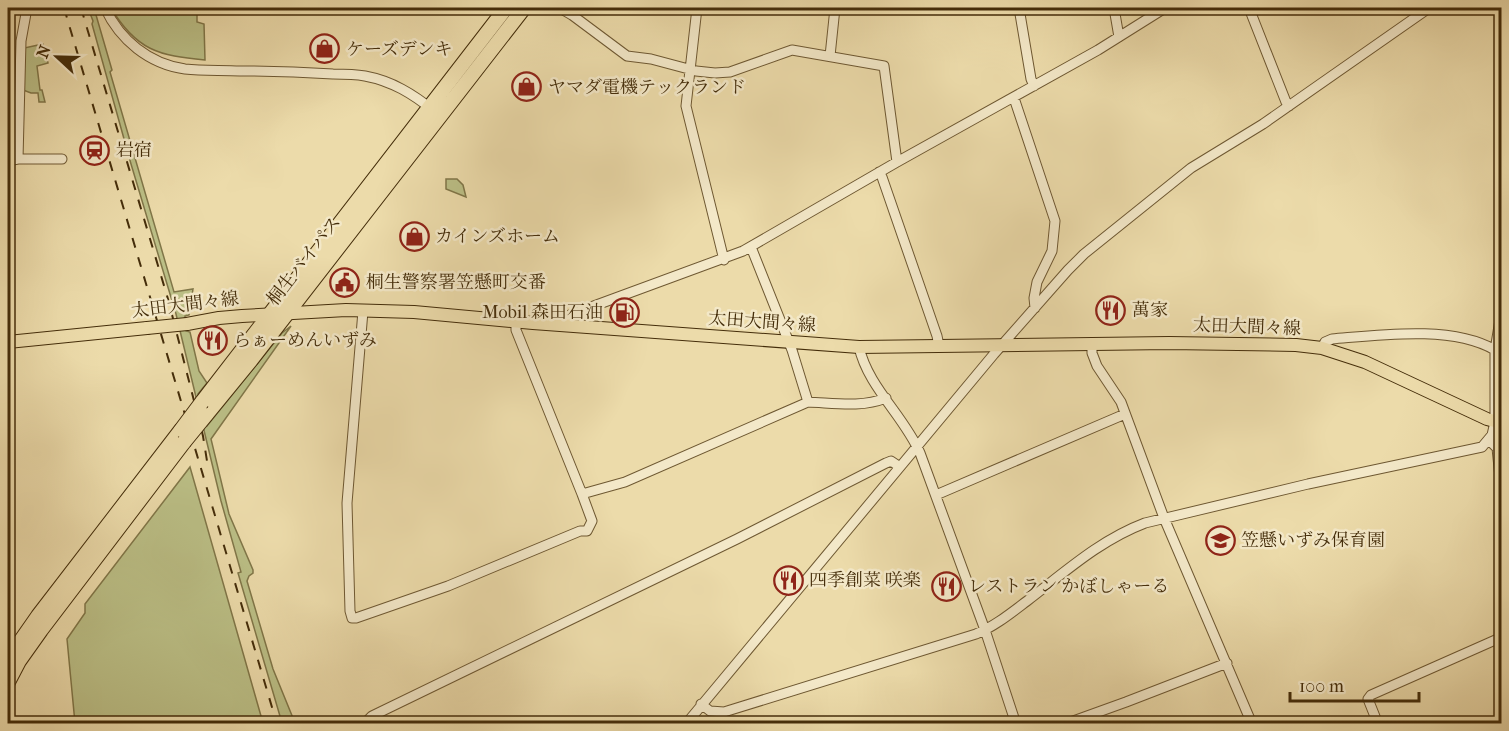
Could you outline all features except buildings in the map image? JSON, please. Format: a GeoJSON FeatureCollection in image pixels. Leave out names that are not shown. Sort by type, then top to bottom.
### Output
{"type":"FeatureCollection","features":[{"type":"Feature","properties":{"kind":"highway","name":"桐生バイパス"},"geometry":{"type":"LineString","coordinates":[[204,409],[251,360],[435,112],[506,8]]}},
{"type":"Feature","properties":{"kind":"highway","name":"桐生バイパス"},"geometry":{"type":"LineString","coordinates":[[8,659],[38,616],[204,409],[270,314],[435,112],[524,8]]}},
{"type":"Feature","properties":{"kind":"highway","name":"桐生バイパス"},"geometry":{"type":"LineString","coordinates":[[8,682],[19,661],[41,630],[183,436]]}},
{"type":"Feature","properties":{"kind":"main road"},"geometry":{"type":"LineString","coordinates":[[8,169],[8,193]]}},
{"type":"Feature","properties":{"kind":"main road","name":"太田大間々線"},"geometry":{"type":"LineString","coordinates":[[8,342],[187,324],[219,318],[346,310],[414,312],[859,347],[1092,343],[1296,345],[1322,348],[1365,362],[1498,422]]}},
{"type":"Feature","properties":{"kind":"street"},"geometry":{"type":"LineString","coordinates":[[18,159],[21,41],[27,8]]}},
{"type":"Feature","properties":{"kind":"street"},"geometry":{"type":"LineString","coordinates":[[105,8],[129,42],[147,56],[170,66],[197,70],[363,75],[410,93],[435,112]]}},
{"type":"Feature","properties":{"kind":"street"},"geometry":{"type":"LineString","coordinates":[[560,8],[627,56],[651,59],[690,69],[715,73],[730,72],[792,50],[884,66],[897,162]]}},
{"type":"Feature","properties":{"kind":"street"},"geometry":{"type":"LineString","coordinates":[[698,8],[686,106],[724,260]]}},
{"type":"Feature","properties":{"kind":"street"},"geometry":{"type":"LineString","coordinates":[[830,56],[835,8]]}},
{"type":"Feature","properties":{"kind":"street"},"geometry":{"type":"LineString","coordinates":[[1019,8],[1034,86]]}},
{"type":"Feature","properties":{"kind":"street"},"geometry":{"type":"LineString","coordinates":[[1114,8],[1119,37]]}},
{"type":"Feature","properties":{"kind":"street"},"geometry":{"type":"LineString","coordinates":[[556,324],[572,314],[724,260],[751,247],[879,172],[1014,98],[1165,8]]}},
{"type":"Feature","properties":{"kind":"street"},"geometry":{"type":"LineString","coordinates":[[1249,8],[1289,106]]}},
{"type":"Feature","properties":{"kind":"street"},"geometry":{"type":"LineString","coordinates":[[686,723],[1002,345],[1084,254],[1182,174],[1289,106],[1429,8]]}},
{"type":"Feature","properties":{"kind":"street"},"geometry":{"type":"LineString","coordinates":[[1014,98],[1055,221],[1052,251],[1036,282],[1035,308]]}},
{"type":"Feature","properties":{"kind":"street"},"geometry":{"type":"LineString","coordinates":[[8,161],[62,159]]}},
{"type":"Feature","properties":{"kind":"street"},"geometry":{"type":"LineString","coordinates":[[879,172],[939,346]]}},
{"type":"Feature","properties":{"kind":"street"},"geometry":{"type":"LineString","coordinates":[[751,247],[792,350],[808,402]]}},
{"type":"Feature","properties":{"kind":"street"},"geometry":{"type":"LineString","coordinates":[[701,704],[710,711],[724,712],[985,630],[1098,547],[1134,527],[1164,518],[1482,447],[1489,440],[1498,422],[1495,350],[1502,308]]}},
{"type":"Feature","properties":{"kind":"street"},"geometry":{"type":"LineString","coordinates":[[363,311],[347,503],[352,618],[448,586],[580,531],[587,531],[592,521],[516,330],[516,321]]}},
{"type":"Feature","properties":{"kind":"street"},"geometry":{"type":"LineString","coordinates":[[1322,348],[1324,342],[1332,339],[1408,334],[1461,337],[1486,344],[1495,350]]}},
{"type":"Feature","properties":{"kind":"street"},"geometry":{"type":"LineString","coordinates":[[1092,343],[1092,353],[1097,366],[1121,402],[1164,518],[1252,723]]}},
{"type":"Feature","properties":{"kind":"street"},"geometry":{"type":"LineString","coordinates":[[859,347],[869,371],[918,447],[985,630],[1016,723]]}},
{"type":"Feature","properties":{"kind":"street"},"geometry":{"type":"LineString","coordinates":[[582,494],[624,482],[808,402],[861,404],[886,398]]}},
{"type":"Feature","properties":{"kind":"street"},"geometry":{"type":"LineString","coordinates":[[936,495],[1125,414]]}},
{"type":"Feature","properties":{"kind":"street"},"geometry":{"type":"LineString","coordinates":[[1489,440],[1497,448],[1502,496]]}},
{"type":"Feature","properties":{"kind":"street"},"geometry":{"type":"LineString","coordinates":[[364,723],[372,716],[726,544],[886,463],[891,461],[900,467]]}},
{"type":"Feature","properties":{"kind":"street"},"geometry":{"type":"LineString","coordinates":[[1378,723],[1368,699],[1371,695],[1502,637]]}},
{"type":"Feature","properties":{"kind":"street"},"geometry":{"type":"LineString","coordinates":[[1065,723],[1227,663]]}},
{"type":"Feature","properties":{"kind":"green space"},"geometry":{"type":"Polygon","coordinates":[[[88,8],[94,8],[112,70],[110,72],[174,292],[193,289],[189,315],[185,316],[186,331],[190,332],[199,371],[207,383],[198,394],[207,426],[282,333],[291,326],[211,439],[229,514],[253,570],[247,581],[273,669],[295,723],[282,723],[238,573],[241,572],[221,501],[176,314],[88,8]]]}},
{"type":"Feature","properties":{"kind":"green space"},"geometry":{"type":"Polygon","coordinates":[[[111,8],[197,8],[197,22],[204,24],[205,60],[174,56],[150,48],[130,33],[111,8]]]}},
{"type":"Feature","properties":{"kind":"green space"},"geometry":{"type":"Polygon","coordinates":[[[43,44],[48,63],[37,66],[40,90],[42,90],[45,102],[39,102],[38,93],[23,90],[24,48],[43,44]]]}},
{"type":"Feature","properties":{"kind":"green space"},"geometry":{"type":"Polygon","coordinates":[[[446,179],[457,179],[463,185],[466,197],[446,189],[446,179]]]}},
{"type":"Feature","properties":{"kind":"green space"},"geometry":{"type":"Polygon","coordinates":[[[190,467],[263,723],[75,723],[67,639],[85,613],[85,604],[190,467]]]}},
{"type":"Feature","properties":{"kind":"railway"},"geometry":{"type":"LineString","coordinates":[[64,8],[277,724]]}},
{"type":"Feature","properties":{"kind":"railway"},"geometry":{"type":"LineString","coordinates":[[81,8],[168,299],[203,436],[207,461]]}},
{"type":"Feature","properties":{"kind":"place","name":"ケーズデンキ"},"geometry":{"type":"Point","coordinates":[325,49]}},
{"type":"Feature","properties":{"kind":"place","name":"ヤマダ電機テックランド"},"geometry":{"type":"Point","coordinates":[527,87]}},
{"type":"Feature","properties":{"kind":"place","name":"岩宿"},"geometry":{"type":"Point","coordinates":[95,150]}},
{"type":"Feature","properties":{"kind":"place","name":"カインズホーム"},"geometry":{"type":"Point","coordinates":[414,236]}},
{"type":"Feature","properties":{"kind":"place","name":"桐生警察署笠懸町交番"},"geometry":{"type":"Point","coordinates":[345,282]}},
{"type":"Feature","properties":{"kind":"place","name":"萬家"},"geometry":{"type":"Point","coordinates":[1111,310]}},
{"type":"Feature","properties":{"kind":"place","name":"Mobil 森田石油"},"geometry":{"type":"Point","coordinates":[624,312]}},
{"type":"Feature","properties":{"kind":"place","name":"らぁーめんいずみ"},"geometry":{"type":"Point","coordinates":[212,340]}},
{"type":"Feature","properties":{"kind":"place","name":"笠懸いずみ保育園"},"geometry":{"type":"Point","coordinates":[1220,540]}},
{"type":"Feature","properties":{"kind":"place","name":"四季創菜 咲楽"},"geometry":{"type":"Point","coordinates":[788,580]}},
{"type":"Feature","properties":{"kind":"place","name":"レストラン かぼしゃーる"},"geometry":{"type":"Point","coordinates":[947,586]}}]}
